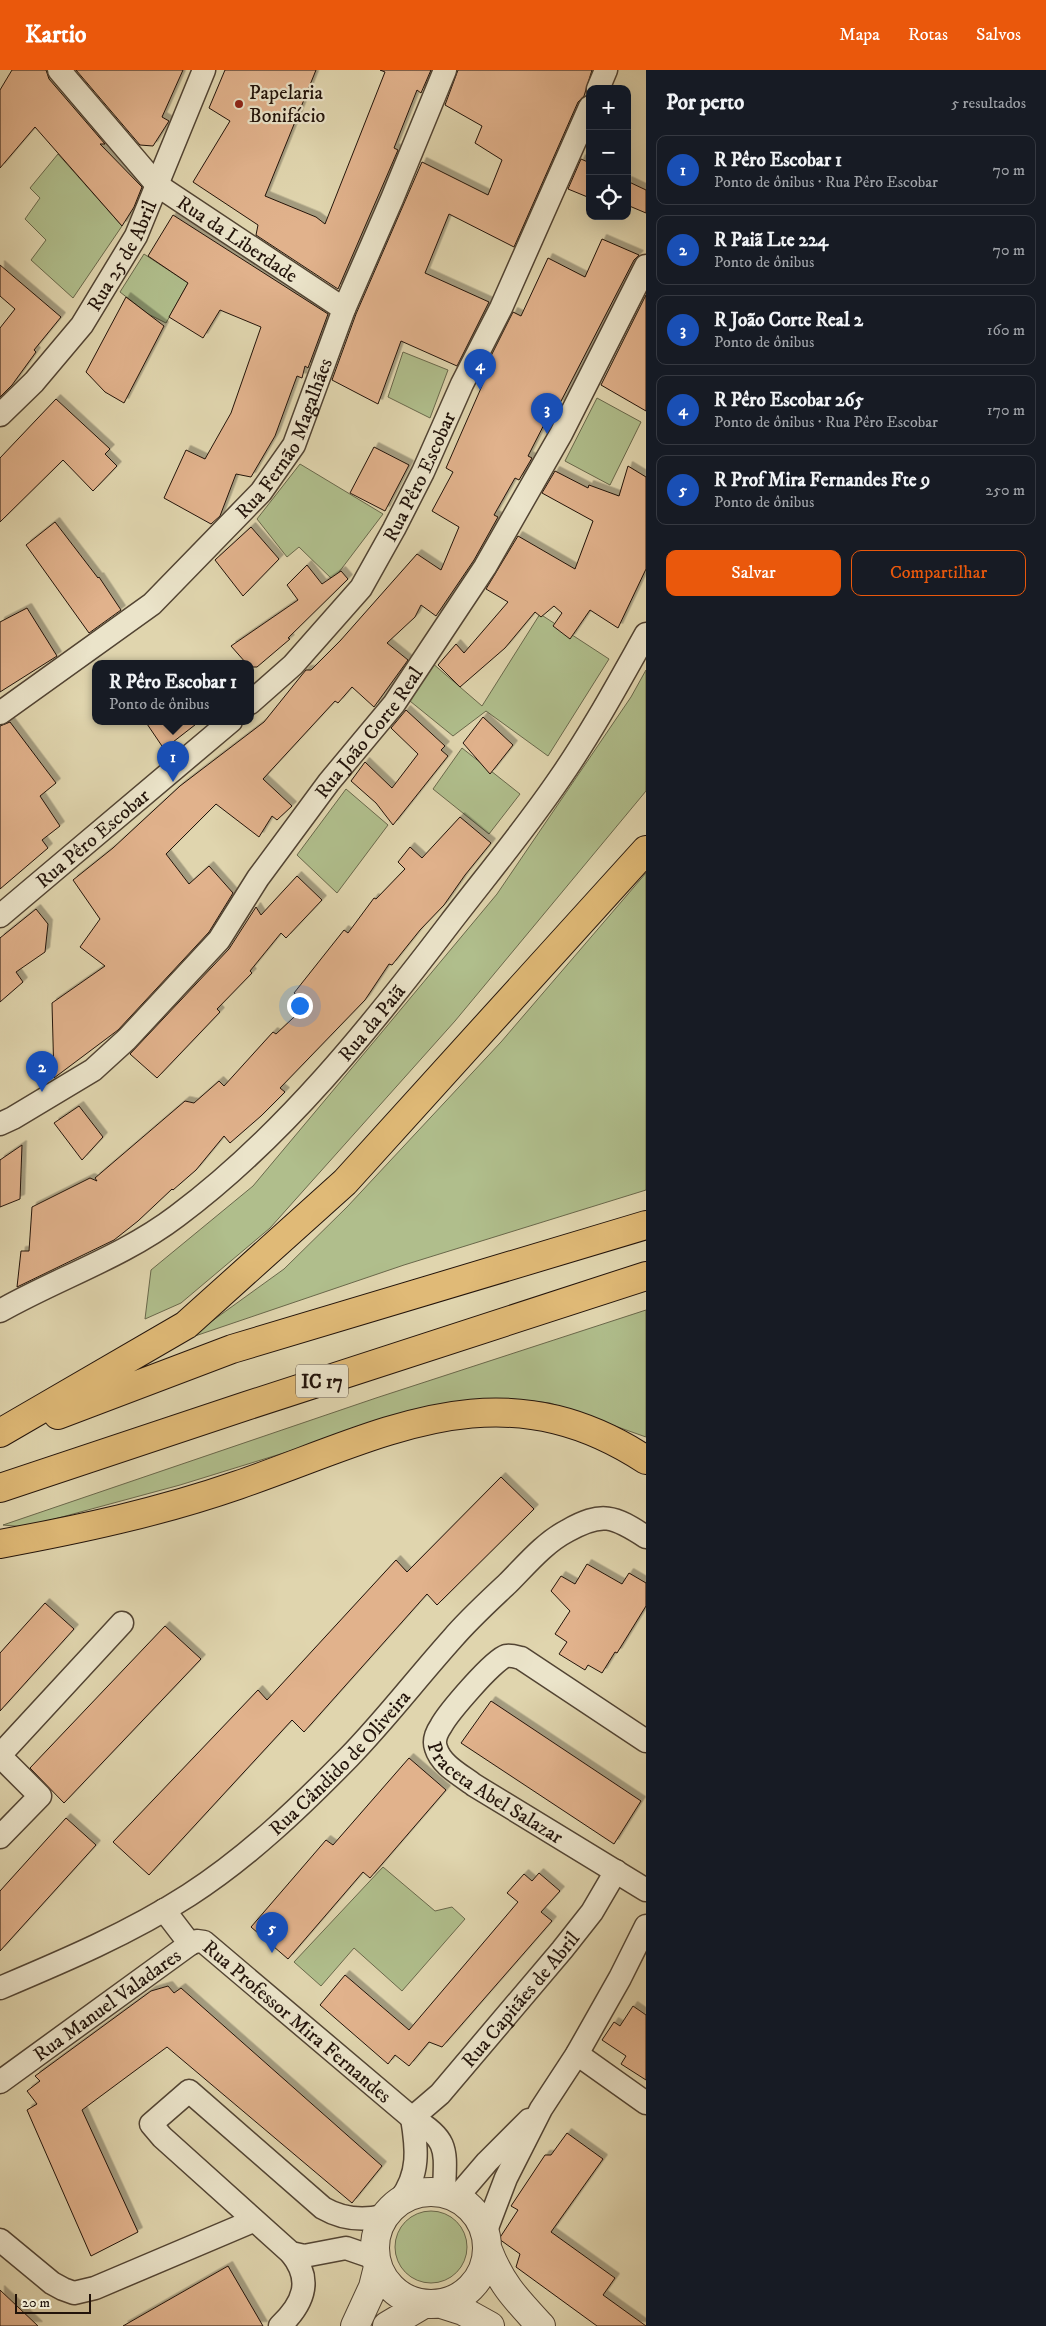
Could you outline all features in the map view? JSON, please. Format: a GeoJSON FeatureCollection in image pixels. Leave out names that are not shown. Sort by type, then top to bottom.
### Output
{"type":"FeatureCollection","features":[{"type":"Feature","properties":{"kind":"highway"},"geometry":{"type":"LineString","coordinates":[[0,1435],[186,1325],[344,1182],[646,850]]}},
{"type":"Feature","properties":{"kind":"highway"},"geometry":{"type":"LineString","coordinates":[[0,1435],[232,1349],[640,1227]]}},
{"type":"Feature","properties":{"kind":"highway","name":"IC 17"},"geometry":{"type":"LineString","coordinates":[[0,1488],[646,1276]]}},
{"type":"Feature","properties":{"kind":"highway"},"geometry":{"type":"LineString","coordinates":[[0,1544],[85,1528],[168,1508],[408,1424],[444,1416],[493,1412],[549,1418],[566,1422],[597,1434],[646,1460]]}},
{"type":"Feature","properties":{"kind":"street","name":"Rua da Liberdade"},"geometry":{"type":"LineString","coordinates":[[59,70],[157,186],[344,309]]}},
{"type":"Feature","properties":{"kind":"street","name":"Rua 25 de Abril"},"geometry":{"type":"LineString","coordinates":[[0,415],[34,382],[82,325],[136,236],[204,70]]}},
{"type":"Feature","properties":{"kind":"street","name":"Rua Fernão Magalhães"},"geometry":{"type":"LineString","coordinates":[[0,713],[152,604],[261,492],[294,445],[344,309],[445,70]]}},
{"type":"Feature","properties":{"kind":"street"},"geometry":{"type":"LineString","coordinates":[[600,85],[606,70]]}},
{"type":"Feature","properties":{"kind":"street","name":"Rua Pêro Escobar"},"geometry":{"type":"LineString","coordinates":[[254,699],[293,665],[361,588],[423,472],[462,384],[501,308],[586,116]]}},
{"type":"Feature","properties":{"kind":"street","name":"Rua João Corte Real"},"geometry":{"type":"LineString","coordinates":[[0,1124],[93,1070],[140,1026],[219,940],[258,878],[329,782],[394,704],[485,568],[561,434],[646,266]]}},
{"type":"Feature","properties":{"kind":"street","name":"Rua da Paiã"},"geometry":{"type":"LineString","coordinates":[[0,1311],[118,1254],[176,1217],[268,1136],[398,992],[508,850],[561,777],[605,706],[646,634]]}},
{"type":"Feature","properties":{"kind":"street","name":"Rua Pêro Escobar"},"geometry":{"type":"LineString","coordinates":[[0,916],[226,725]]}},
{"type":"Feature","properties":{"kind":"street","name":"Rua Cândido de Oliveira"},"geometry":{"type":"LineString","coordinates":[[0,1988],[78,1955],[164,1910],[190,1894],[250,1851],[349,1757],[454,1636],[536,1555],[565,1531],[604,1517],[627,1524],[646,1537]]}},
{"type":"Feature","properties":{"kind":"street"},"geometry":{"type":"LineString","coordinates":[[0,1837],[40,1796],[0,1756],[122,1623]]}},
{"type":"Feature","properties":{"kind":"street","name":"Praceta Abel Salazar"},"geometry":{"type":"LineString","coordinates":[[646,1741],[521,1658],[512,1656],[506,1656],[498,1660],[486,1671],[441,1725],[435,1738],[436,1748],[450,1768],[474,1785],[646,1890]]}},
{"type":"Feature","properties":{"kind":"street","name":"Rua Capitães de Abril"},"geometry":{"type":"LineString","coordinates":[[412,2118],[440,2094],[562,1950],[592,1912],[616,1871]]}},
{"type":"Feature","properties":{"kind":"street","name":"Rua Professor Mira Fernandes"},"geometry":{"type":"LineString","coordinates":[[164,1910],[190,1944],[197,1941],[210,1946],[412,2118],[429,2127],[440,2138],[450,2195]]}},
{"type":"Feature","properties":{"kind":"street"},"geometry":{"type":"LineString","coordinates":[[386,2326],[433,2304],[459,2297],[474,2285],[484,2269],[486,2241],[506,2178],[541,2109],[577,2054],[620,1978],[646,1926]]}},
{"type":"Feature","properties":{"kind":"street","name":"Rua Manuel Valadares"},"geometry":{"type":"LineString","coordinates":[[0,2082],[190,1944]]}},
{"type":"Feature","properties":{"kind":"street"},"geometry":{"type":"LineString","coordinates":[[577,2054],[646,2103]]}},
{"type":"Feature","properties":{"kind":"street"},"geometry":{"type":"LineString","coordinates":[[280,2326],[288,2318],[301,2297],[305,2279],[300,2265],[290,2253],[162,2138],[151,2124],[189,2091],[323,2208],[334,2214],[350,2218],[369,2219],[422,2192],[450,2195],[470,2206],[479,2218],[498,2274],[509,2292],[541,2326]]}},
{"type":"Feature","properties":{"kind":"street"},"geometry":{"type":"LineString","coordinates":[[450,2195],[541,2109]]}},
{"type":"Feature","properties":{"kind":"street"},"geometry":{"type":"LineString","coordinates":[[355,2326],[373,2287],[376,2263],[376,2236],[392,2208],[408,2190],[416,2162],[417,2147],[412,2118]]}},
{"type":"Feature","properties":{"kind":"street"},"geometry":{"type":"LineString","coordinates":[[323,2208],[332,2224],[333,2234],[329,2244],[323,2251]]}},
{"type":"Feature","properties":{"kind":"street"},"geometry":{"type":"LineString","coordinates":[[0,2240],[52,2283],[74,2293],[95,2288],[253,2221]]}},
{"type":"Feature","properties":{"kind":"street"},"geometry":{"type":"LineString","coordinates":[[290,2253],[304,2256],[346,2248],[376,2263],[385,2281],[396,2292],[409,2300],[463,2311],[490,2326]]}},
{"type":"Feature","properties":{"kind":"green space"},"geometry":{"type":"Polygon","coordinates":[[[58,154],[122,226],[73,298],[31,260],[46,240],[25,219],[40,198],[30,188],[58,154]]]}},
{"type":"Feature","properties":{"kind":"green space"},"geometry":{"type":"Polygon","coordinates":[[[144,254],[188,283],[166,323],[148,314],[120,292],[144,254]]]}},
{"type":"Feature","properties":{"kind":"green space"},"geometry":{"type":"Polygon","coordinates":[[[403,352],[448,370],[430,418],[388,397],[403,352]]]}},
{"type":"Feature","properties":{"kind":"green space"},"geometry":{"type":"Polygon","coordinates":[[[597,398],[641,422],[610,485],[565,461],[597,398]]]}},
{"type":"Feature","properties":{"kind":"green space"},"geometry":{"type":"Polygon","coordinates":[[[300,464],[383,514],[333,580],[299,547],[287,557],[257,519],[300,464]]]}},
{"type":"Feature","properties":{"kind":"green space"},"geometry":{"type":"Polygon","coordinates":[[[540,614],[609,659],[548,756],[486,711],[453,736],[405,697],[431,662],[482,706],[540,614]]]}},
{"type":"Feature","properties":{"kind":"green space"},"geometry":{"type":"Polygon","coordinates":[[[646,670],[646,791],[455,1021],[270,1228],[181,1303],[145,1319],[151,1270],[253,1186],[497,894],[631,697],[646,670]]]}},
{"type":"Feature","properties":{"kind":"green space"},"geometry":{"type":"Polygon","coordinates":[[[462,748],[520,794],[489,834],[433,789],[462,748]]]}},
{"type":"Feature","properties":{"kind":"green space"},"geometry":{"type":"Polygon","coordinates":[[[346,789],[388,825],[337,893],[297,855],[346,789]]]}},
{"type":"Feature","properties":{"kind":"green space"},"geometry":{"type":"Polygon","coordinates":[[[646,873],[646,1190],[404,1265],[195,1336],[194,1334],[284,1269],[347,1207],[501,1042],[646,873]]]}},
{"type":"Feature","properties":{"kind":"green space"},"geometry":{"type":"Polygon","coordinates":[[[646,1310],[646,1437],[550,1403],[512,1399],[439,1405],[180,1485],[25,1527],[3,1525],[376,1398],[646,1310]]]}},
{"type":"Feature","properties":{"kind":"green space"},"geometry":{"type":"Polygon","coordinates":[[[383,1867],[435,1911],[452,1907],[465,1919],[402,1991],[354,1948],[321,1986],[294,1962],[383,1867]]]}},
{"type":"Feature","properties":{"kind":"green space"},"geometry":{"type":"Polygon","coordinates":[[[431,2211],[445,2214],[457,2221],[464,2233],[467,2247],[464,2261],[457,2273],[445,2280],[431,2283],[417,2280],[405,2273],[398,2261],[395,2247],[398,2233],[405,2221],[417,2214],[431,2211]]]}},
{"type":"Feature","properties":{"kind":"building"},"geometry":{"type":"Polygon","coordinates":[[[12,70],[46,70],[49,79],[105,144],[100,144],[142,187],[134,207],[122,226],[35,127],[0,168],[0,90],[12,70]]]}},
{"type":"Feature","properties":{"kind":"building"},"geometry":{"type":"Polygon","coordinates":[[[76,70],[183,70],[162,117],[169,121],[153,146],[140,145],[76,70]]]}},
{"type":"Feature","properties":{"kind":"building"},"geometry":{"type":"Polygon","coordinates":[[[225,70],[316,70],[265,196],[316,217],[325,224],[385,72],[380,70],[431,70],[421,93],[417,90],[394,148],[398,150],[338,289],[256,235],[258,225],[193,182],[230,121],[209,108],[225,70]]]}},
{"type":"Feature","properties":{"kind":"building"},"geometry":{"type":"Polygon","coordinates":[[[458,70],[592,70],[584,96],[578,102],[514,247],[449,214],[425,273],[489,302],[457,366],[401,341],[378,404],[332,380],[356,314],[422,162],[488,195],[502,160],[475,143],[482,126],[445,105],[458,70]]]}},
{"type":"Feature","properties":{"kind":"building"},"geometry":{"type":"Polygon","coordinates":[[[581,159],[586,161],[586,196],[568,189],[581,159]]]}},
{"type":"Feature","properties":{"kind":"building"},"geometry":{"type":"Polygon","coordinates":[[[631,183],[646,190],[646,213],[631,207],[631,183]]]}},
{"type":"Feature","properties":{"kind":"building"},"geometry":{"type":"Polygon","coordinates":[[[173,215],[328,314],[308,368],[305,366],[302,378],[297,376],[275,436],[251,477],[236,474],[220,516],[211,524],[164,498],[186,450],[205,459],[231,413],[261,327],[220,310],[203,338],[169,317],[188,283],[148,256],[173,215]]]}},
{"type":"Feature","properties":{"kind":"building"},"geometry":{"type":"Polygon","coordinates":[[[602,239],[639,255],[634,260],[559,405],[555,403],[528,456],[532,458],[519,480],[515,478],[494,515],[498,517],[474,560],[436,616],[421,605],[415,617],[387,643],[408,660],[374,707],[352,687],[338,703],[335,701],[263,779],[292,806],[277,820],[272,816],[259,837],[216,804],[166,854],[189,884],[209,866],[233,893],[209,932],[118,1030],[54,1078],[52,1003],[105,966],[80,947],[100,919],[73,880],[113,848],[180,786],[264,722],[306,670],[311,670],[340,641],[417,554],[441,570],[459,527],[432,511],[453,472],[446,468],[485,379],[481,376],[513,312],[521,316],[548,258],[585,277],[602,239]]]}},
{"type":"Feature","properties":{"kind":"building"},"geometry":{"type":"Polygon","coordinates":[[[0,265],[61,317],[34,350],[36,352],[12,385],[0,397],[0,328],[15,309],[0,296],[0,265]]]}},
{"type":"Feature","properties":{"kind":"building"},"geometry":{"type":"Polygon","coordinates":[[[646,295],[646,411],[601,385],[646,295]]]}},
{"type":"Feature","properties":{"kind":"building"},"geometry":{"type":"Polygon","coordinates":[[[126,297],[164,326],[124,403],[105,392],[86,372],[126,297]]]}},
{"type":"Feature","properties":{"kind":"building"},"geometry":{"type":"Polygon","coordinates":[[[56,399],[110,449],[105,454],[117,466],[93,491],[63,460],[0,522],[0,458],[56,399]]]}},
{"type":"Feature","properties":{"kind":"building"},"geometry":{"type":"Polygon","coordinates":[[[374,447],[409,465],[385,511],[350,493],[374,447]]]}},
{"type":"Feature","properties":{"kind":"building"},"geometry":{"type":"Polygon","coordinates":[[[628,466],[646,477],[646,569],[618,628],[590,610],[570,639],[553,626],[562,613],[554,606],[541,617],[535,612],[505,648],[460,687],[438,665],[456,644],[464,653],[508,602],[486,589],[518,536],[575,569],[593,521],[542,493],[555,471],[588,488],[589,485],[619,496],[628,466]]]}},
{"type":"Feature","properties":{"kind":"building"},"geometry":{"type":"Polygon","coordinates":[[[55,522],[99,577],[121,610],[89,633],[26,545],[55,522]]]}},
{"type":"Feature","properties":{"kind":"building"},"geometry":{"type":"Polygon","coordinates":[[[251,527],[279,559],[243,596],[215,560],[251,527]]]}},
{"type":"Feature","properties":{"kind":"building"},"geometry":{"type":"Polygon","coordinates":[[[307,565],[322,584],[341,571],[348,579],[288,638],[290,639],[257,667],[254,667],[254,660],[243,660],[231,646],[298,600],[287,585],[307,565]]]}},
{"type":"Feature","properties":{"kind":"building"},"geometry":{"type":"Polygon","coordinates":[[[27,608],[57,656],[0,692],[0,622],[27,608]]]}},
{"type":"Feature","properties":{"kind":"building"},"geometry":{"type":"Polygon","coordinates":[[[406,710],[445,746],[441,750],[448,756],[393,825],[376,803],[351,781],[365,762],[392,788],[418,754],[391,728],[406,710]]]}},
{"type":"Feature","properties":{"kind":"building"},"geometry":{"type":"Polygon","coordinates":[[[483,717],[513,745],[490,774],[463,743],[483,717]]]}},
{"type":"Feature","properties":{"kind":"building"},"geometry":{"type":"Polygon","coordinates":[[[10,722],[56,783],[40,796],[60,826],[42,840],[48,848],[0,889],[0,726],[10,722]]]}},
{"type":"Feature","properties":{"kind":"building"},"geometry":{"type":"Polygon","coordinates":[[[148,725],[195,725],[164,749],[148,725]]]}},
{"type":"Feature","properties":{"kind":"building"},"geometry":{"type":"Polygon","coordinates":[[[460,817],[491,843],[444,905],[420,930],[392,965],[389,964],[365,1000],[280,1088],[285,1092],[230,1143],[224,1136],[196,1170],[114,1240],[17,1287],[21,1251],[29,1251],[32,1207],[90,1178],[97,1181],[95,1178],[185,1101],[194,1103],[219,1081],[224,1086],[273,1032],[276,1034],[308,1004],[294,993],[344,930],[348,933],[374,898],[376,899],[405,869],[398,862],[410,847],[422,858],[460,817]]]}},
{"type":"Feature","properties":{"kind":"building"},"geometry":{"type":"Polygon","coordinates":[[[297,876],[322,900],[286,938],[281,933],[250,971],[252,973],[217,1009],[220,1012],[157,1078],[130,1054],[229,949],[256,907],[261,915],[297,876]]]}},
{"type":"Feature","properties":{"kind":"building"},"geometry":{"type":"Polygon","coordinates":[[[36,909],[48,924],[45,952],[16,972],[23,982],[0,1002],[0,938],[36,909]]]}},
{"type":"Feature","properties":{"kind":"building"},"geometry":{"type":"Polygon","coordinates":[[[79,1106],[103,1137],[82,1160],[54,1123],[79,1106]]]}},
{"type":"Feature","properties":{"kind":"building"},"geometry":{"type":"Polygon","coordinates":[[[22,1145],[20,1199],[0,1207],[0,1160],[22,1145]]]}},
{"type":"Feature","properties":{"kind":"building"},"geometry":{"type":"Polygon","coordinates":[[[501,1477],[534,1509],[437,1605],[427,1594],[304,1732],[292,1720],[149,1875],[113,1842],[258,1690],[267,1700],[396,1560],[407,1572],[501,1477]]]}},
{"type":"Feature","properties":{"kind":"building"},"geometry":{"type":"Polygon","coordinates":[[[587,1564],[622,1584],[629,1573],[646,1583],[646,1606],[617,1653],[615,1652],[602,1673],[588,1665],[585,1670],[559,1654],[567,1642],[555,1634],[570,1611],[551,1591],[561,1576],[575,1584],[587,1564]]]}},
{"type":"Feature","properties":{"kind":"building"},"geometry":{"type":"Polygon","coordinates":[[[45,1603],[74,1629],[0,1711],[0,1653],[45,1603]]]}},
{"type":"Feature","properties":{"kind":"building"},"geometry":{"type":"Polygon","coordinates":[[[165,1626],[201,1659],[64,1803],[30,1768],[165,1626]]]}},
{"type":"Feature","properties":{"kind":"building"},"geometry":{"type":"Polygon","coordinates":[[[491,1701],[641,1801],[614,1844],[461,1743],[491,1701]]]}},
{"type":"Feature","properties":{"kind":"building"},"geometry":{"type":"Polygon","coordinates":[[[409,1758],[446,1790],[370,1878],[363,1872],[288,1959],[251,1927],[326,1840],[333,1845],[409,1758]]]}},
{"type":"Feature","properties":{"kind":"building"},"geometry":{"type":"Polygon","coordinates":[[[66,1818],[96,1845],[0,1951],[0,1891],[66,1818]]]}},
{"type":"Feature","properties":{"kind":"building"},"geometry":{"type":"Polygon","coordinates":[[[539,1873],[560,1891],[541,1912],[552,1921],[442,2047],[429,2042],[409,2066],[395,2055],[388,2064],[320,2005],[345,1975],[409,2030],[518,1902],[507,1893],[524,1874],[532,1881],[539,1873]]]}},
{"type":"Feature","properties":{"kind":"building"},"geometry":{"type":"Polygon","coordinates":[[[168,1986],[174,1993],[181,1988],[382,2166],[352,2203],[167,2047],[82,2110],[138,2232],[91,2256],[27,2110],[37,2104],[27,2091],[40,2081],[35,2076],[151,1991],[168,1986]]]}},
{"type":"Feature","properties":{"kind":"building"},"geometry":{"type":"Polygon","coordinates":[[[633,2006],[646,2015],[646,2080],[621,2064],[626,2056],[602,2040],[614,2022],[620,2026],[633,2006]]]}},
{"type":"Feature","properties":{"kind":"building"},"geometry":{"type":"Polygon","coordinates":[[[567,2133],[603,2159],[551,2232],[615,2278],[603,2295],[646,2326],[597,2326],[516,2267],[520,2254],[499,2239],[518,2210],[511,2206],[545,2155],[551,2155],[567,2133]]]}},
{"type":"Feature","properties":{"kind":"building"},"geometry":{"type":"Polygon","coordinates":[[[228,2266],[263,2326],[123,2326],[228,2266]]]}},
{"type":"Feature","properties":{"kind":"building"},"geometry":{"type":"Polygon","coordinates":[[[0,2290],[38,2326],[0,2326],[0,2290]]]}},
{"type":"Feature","properties":{"kind":"place","name":"Papelaria Bonifácio"},"geometry":{"type":"Point","coordinates":[239,104]}},
{"type":"Feature","properties":{"kind":"place","name":"R Pêro Escobar 265"},"geometry":{"type":"Point","coordinates":[480,390]}},
{"type":"Feature","properties":{"kind":"place","name":"R João Corte Real 2"},"geometry":{"type":"Point","coordinates":[547,434]}},
{"type":"Feature","properties":{"kind":"place","name":"R Pêro Escobar 1"},"geometry":{"type":"Point","coordinates":[173,782]}},
{"type":"Feature","properties":{"kind":"place","name":"R Paiã Lte 224"},"geometry":{"type":"Point","coordinates":[42,1092]}},
{"type":"Feature","properties":{"kind":"place","name":"R Prof Mira Fernandes Fte 9"},"geometry":{"type":"Point","coordinates":[272,1953]}}]}
